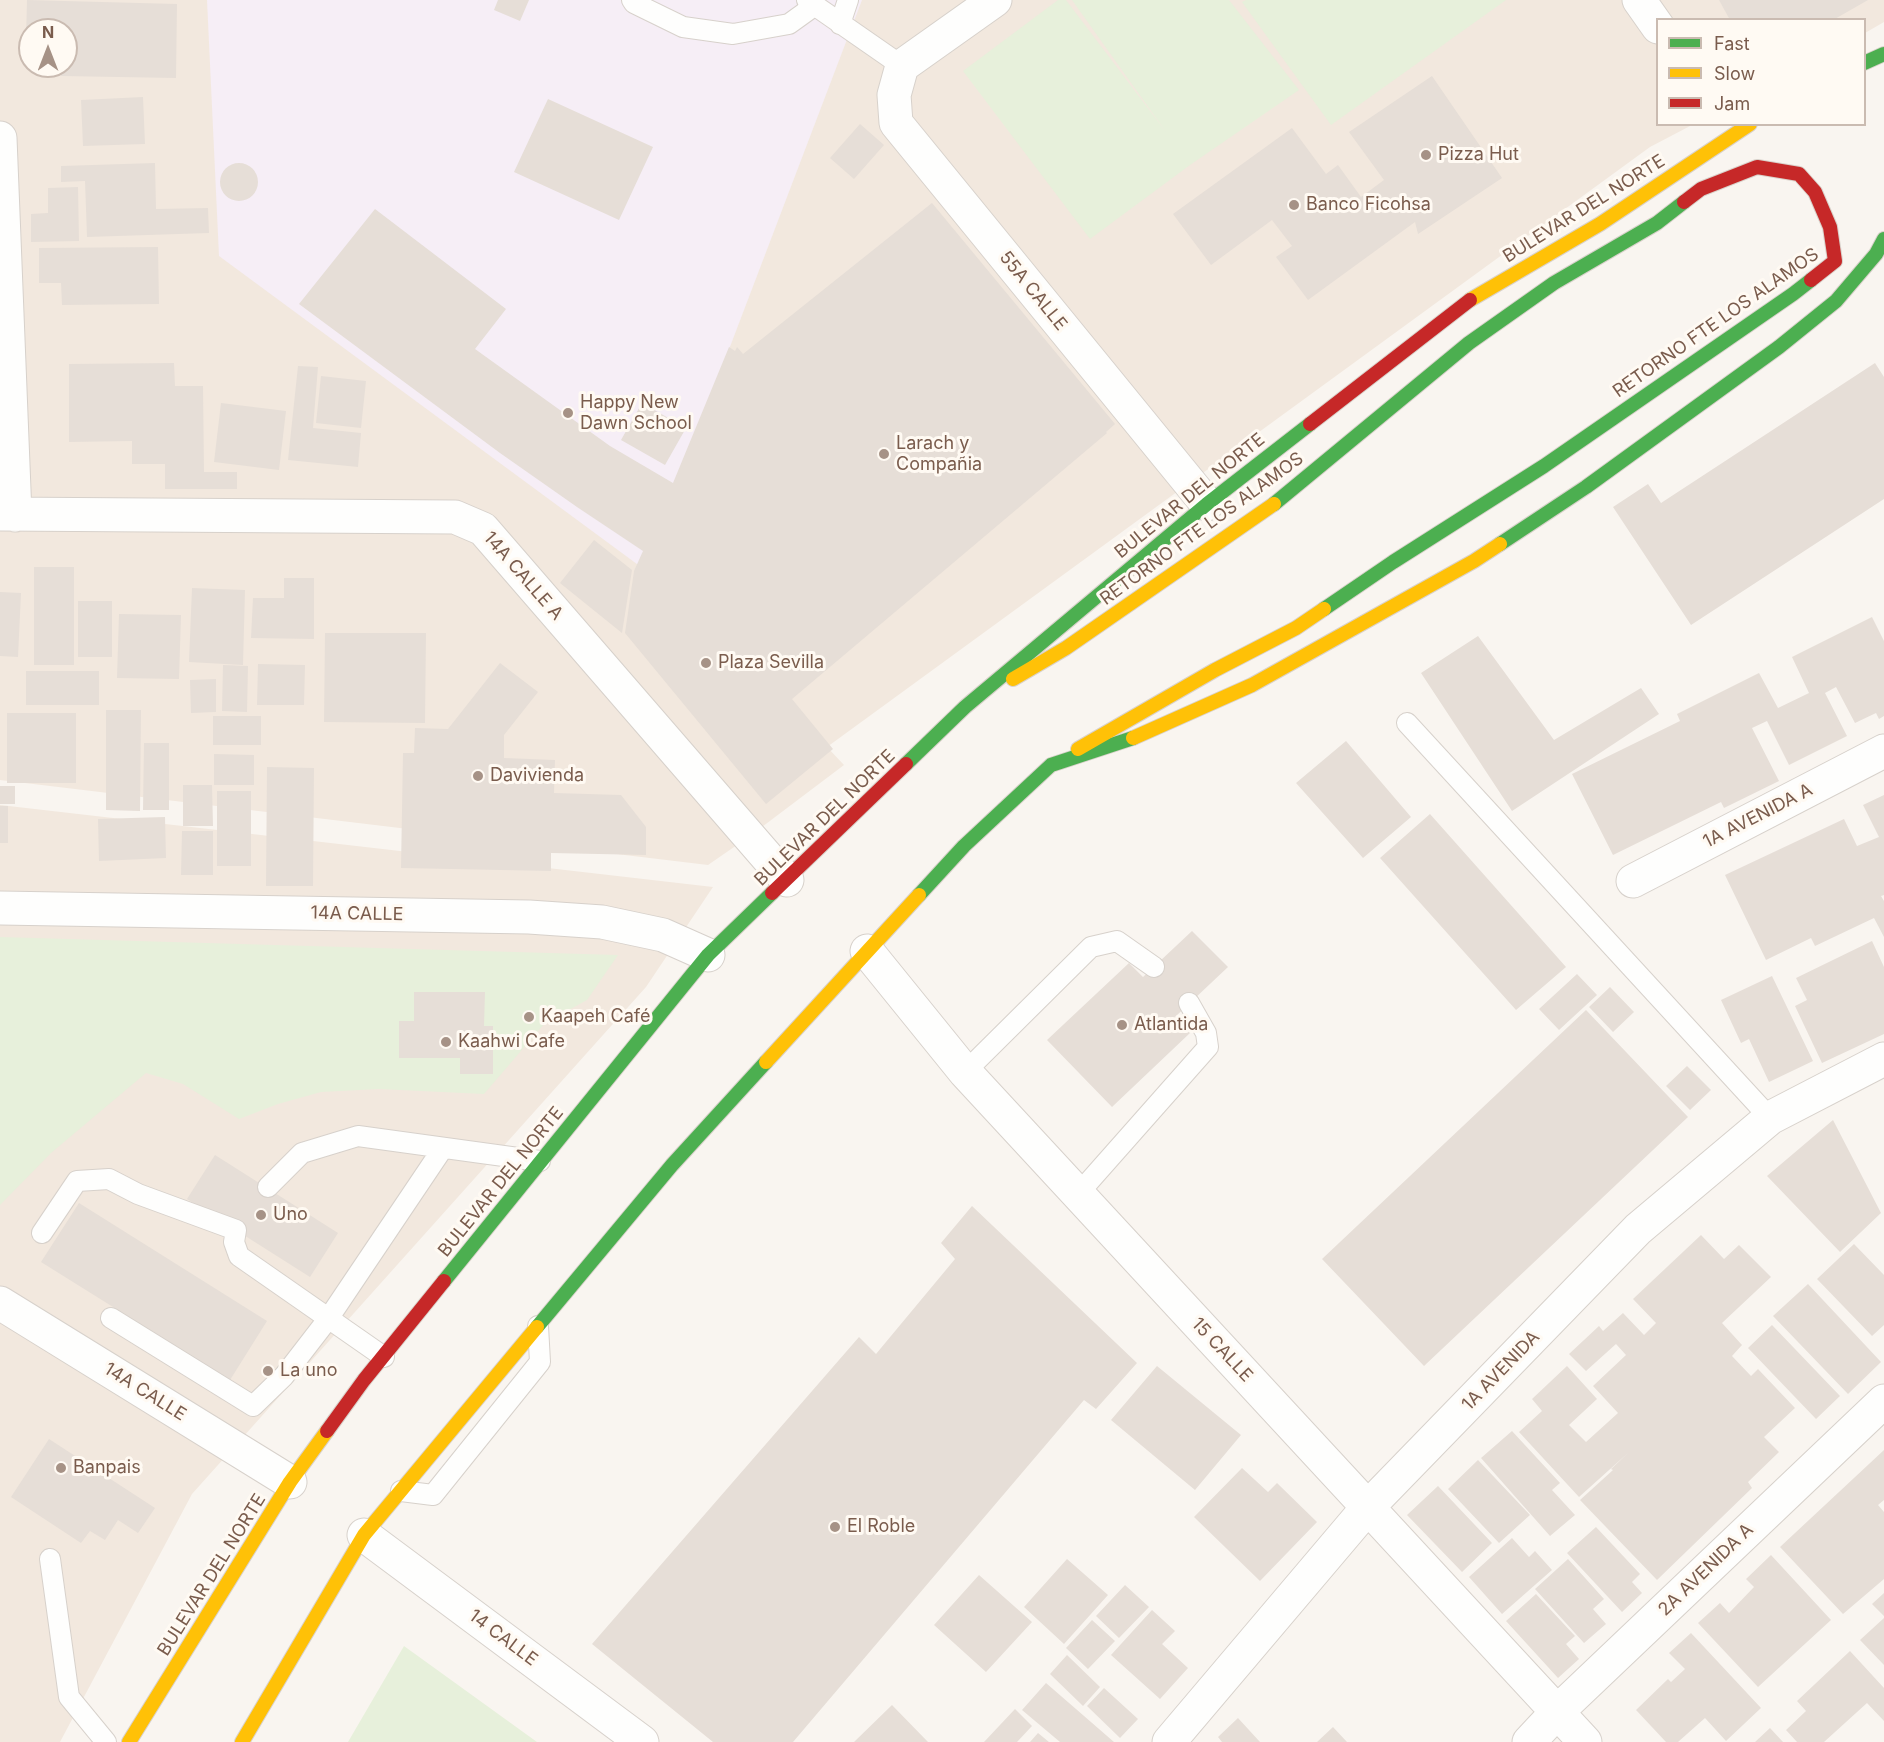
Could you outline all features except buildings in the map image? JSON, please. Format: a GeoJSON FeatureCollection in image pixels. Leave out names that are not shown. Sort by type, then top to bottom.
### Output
{"type":"FeatureCollection","features":[{"type":"Feature","properties":{"kind":"main road"},"geometry":{"type":"LineString","coordinates":[[1866,62],[1884,54]]}},
{"type":"Feature","properties":{"kind":"main road","name":"BULEVAR DEL NORTE"},"geometry":{"type":"LineString","coordinates":[[129,1742],[364,1380],[708,955],[965,707],[1207,504],[1478,294],[1600,224],[1736,128]]}},
{"type":"Feature","properties":{"kind":"main road","name":"RETORNO FTE LOS ALAMOS"},"geometry":{"type":"LineString","coordinates":[[965,707],[1066,648],[1280,500],[1469,343],[1554,283],[1657,223],[1701,189],[1757,167],[1799,174],[1815,192],[1830,227],[1834,261],[1793,294],[1553,459],[1393,562],[1296,628],[1215,670],[1051,765]]}},
{"type":"Feature","properties":{"kind":"main road"},"geometry":{"type":"LineString","coordinates":[[242,1742],[364,1535],[400,1491],[672,1165],[964,846],[1051,765],[1127,741],[1252,685],[1474,561],[1586,487],[1779,347],[1836,301],[1876,254],[1884,239]]}},
{"type":"Feature","properties":{"kind":"main road"},"geometry":{"type":"LineString","coordinates":[[300,1480],[384,1357]]}},
{"type":"Feature","properties":{"kind":"street"},"geometry":{"type":"LineString","coordinates":[[902,66],[995,0]]}},
{"type":"Feature","properties":{"kind":"street"},"geometry":{"type":"LineString","coordinates":[[1639,0],[1656,24]]}},
{"type":"Feature","properties":{"kind":"street","name":"55A CALLE"},"geometry":{"type":"LineString","coordinates":[[902,66],[894,95],[896,123],[1207,504]]}},
{"type":"Feature","properties":{"kind":"street"},"geometry":{"type":"LineString","coordinates":[[0,138],[7,515]]}},
{"type":"Feature","properties":{"kind":"street","name":"14A CALLE A"},"geometry":{"type":"LineString","coordinates":[[7,515],[455,517],[483,529],[787,880]]}},
{"type":"Feature","properties":{"kind":"street","name":"1A AVENIDA A"},"geometry":{"type":"LineString","coordinates":[[1633,881],[1884,751]]}},
{"type":"Feature","properties":{"kind":"street","name":"14A CALLE"},"geometry":{"type":"LineString","coordinates":[[0,908],[517,917],[592,921],[663,935],[708,955]]}},
{"type":"Feature","properties":{"kind":"street","name":"15 CALLE"},"geometry":{"type":"LineString","coordinates":[[867,951],[965,1072],[1585,1742]]}},
{"type":"Feature","properties":{"kind":"street","name":"1A AVENIDA"},"geometry":{"type":"LineString","coordinates":[[1169,1742],[1368,1507],[1638,1229],[1770,1118],[1884,1059]]}},
{"type":"Feature","properties":{"kind":"street","name":"14A CALLE"},"geometry":{"type":"LineString","coordinates":[[0,1303],[300,1480]]}},
{"type":"Feature","properties":{"kind":"street","name":"2A AVENIDA A"},"geometry":{"type":"LineString","coordinates":[[1529,1742],[1557,1712],[1884,1401]]}},
{"type":"Feature","properties":{"kind":"street","name":"14 CALLE"},"geometry":{"type":"LineString","coordinates":[[364,1535],[642,1742]]}},
{"type":"Feature","properties":{"kind":"lane"},"geometry":{"type":"LineString","coordinates":[[632,0],[683,27],[733,34],[789,24],[811,3],[902,66]]}},
{"type":"Feature","properties":{"kind":"lane"},"geometry":{"type":"LineString","coordinates":[[840,24],[848,0]]}},
{"type":"Feature","properties":{"kind":"lane"},"geometry":{"type":"LineString","coordinates":[[1407,723],[1770,1118]]}},
{"type":"Feature","properties":{"kind":"lane"},"geometry":{"type":"LineString","coordinates":[[965,1072],[1091,947],[1117,941],[1154,967]]}},
{"type":"Feature","properties":{"kind":"lane"},"geometry":{"type":"LineString","coordinates":[[1078,1194],[1208,1047],[1206,1033],[1190,1003]]}},
{"type":"Feature","properties":{"kind":"lane"},"geometry":{"type":"LineString","coordinates":[[268,1187],[302,1153],[358,1136],[540,1161]]}},
{"type":"Feature","properties":{"kind":"lane"},"geometry":{"type":"LineString","coordinates":[[111,1318],[253,1406],[284,1376],[328,1319],[443,1149]]}},
{"type":"Feature","properties":{"kind":"lane"},"geometry":{"type":"LineString","coordinates":[[42,1233],[76,1181],[109,1179],[138,1194],[236,1230],[234,1242],[239,1256],[384,1357]]}},
{"type":"Feature","properties":{"kind":"lane"},"geometry":{"type":"LineString","coordinates":[[400,1491],[433,1495],[540,1362],[538,1326]]}},
{"type":"Feature","properties":{"kind":"lane"},"geometry":{"type":"LineString","coordinates":[[50,1559],[69,1697],[106,1742]]}},
{"type":"Feature","properties":{"kind":"shaded area"},"geometry":{"type":"Polygon","coordinates":[[[0,0],[1884,0],[1884,22],[1866,32],[1866,18],[1656,18],[1656,126],[1690,126],[1650,147],[827,747],[844,765],[708,865],[0,780],[0,0]]]}},
{"type":"Feature","properties":{"kind":"shaded area","name":"Happy New Dawn School"},"geometry":{"type":"Polygon","coordinates":[[[207,0],[862,0],[645,570],[219,256],[207,0]]]}},
{"type":"Feature","properties":{"kind":"shaded area"},"geometry":{"type":"Polygon","coordinates":[[[0,805],[713,887],[646,987],[192,1494],[60,1742],[0,1742],[0,805]]]}},
{"type":"Feature","properties":{"kind":"green space"},"geometry":{"type":"Polygon","coordinates":[[[1058,0],[1066,0],[1166,132],[1072,0],[1229,0],[1299,90],[1190,165],[1090,239],[963,71],[1058,0]]]}},
{"type":"Feature","properties":{"kind":"green space"},"geometry":{"type":"Polygon","coordinates":[[[1246,0],[1506,0],[1331,125],[1242,2],[1246,0]]]}},
{"type":"Feature","properties":{"kind":"green space"},"geometry":{"type":"Polygon","coordinates":[[[0,937],[618,955],[587,1000],[545,1023],[484,1094],[379,1089],[321,1092],[278,1104],[239,1119],[183,1084],[146,1073],[51,1153],[0,1205],[0,937]]]}},
{"type":"Feature","properties":{"kind":"green space"},"geometry":{"type":"Polygon","coordinates":[[[404,1646],[537,1742],[348,1742],[404,1646]]]}},
{"type":"Feature","properties":{"kind":"traffic: fast"},"geometry":{"type":"LineString","coordinates":[[1866,62],[1884,54]]}},
{"type":"Feature","properties":{"kind":"traffic: fast"},"geometry":{"type":"LineString","coordinates":[[1274,504],[1469,343],[1554,283],[1657,223],[1684,202]]}},
{"type":"Feature","properties":{"kind":"traffic: fast"},"geometry":{"type":"LineString","coordinates":[[1500,544],[1586,487],[1779,347],[1836,301],[1876,254],[1884,239]]}},
{"type":"Feature","properties":{"kind":"traffic: fast"},"geometry":{"type":"LineString","coordinates":[[1324,609],[1393,562],[1544,466],[1811,280]]}},
{"type":"Feature","properties":{"kind":"traffic: fast"},"geometry":{"type":"LineString","coordinates":[[906,764],[965,707],[1207,504],[1310,424]]}},
{"type":"Feature","properties":{"kind":"traffic: fast"},"geometry":{"type":"LineString","coordinates":[[919,895],[964,846],[1051,765],[1133,738]]}},
{"type":"Feature","properties":{"kind":"traffic: fast"},"geometry":{"type":"LineString","coordinates":[[444,1281],[708,955],[772,893]]}},
{"type":"Feature","properties":{"kind":"traffic: fast"},"geometry":{"type":"LineString","coordinates":[[537,1327],[672,1165],[766,1062]]}},
{"type":"Feature","properties":{"kind":"traffic: slow"},"geometry":{"type":"LineString","coordinates":[[1470,300],[1600,224],[1747,126]]}},
{"type":"Feature","properties":{"kind":"traffic: slow"},"geometry":{"type":"LineString","coordinates":[[1013,679],[1066,648],[1274,504]]}},
{"type":"Feature","properties":{"kind":"traffic: slow"},"geometry":{"type":"LineString","coordinates":[[1133,738],[1252,685],[1474,561],[1500,544]]}},
{"type":"Feature","properties":{"kind":"traffic: slow"},"geometry":{"type":"LineString","coordinates":[[1078,749],[1215,670],[1296,628],[1324,609]]}},
{"type":"Feature","properties":{"kind":"traffic: slow"},"geometry":{"type":"LineString","coordinates":[[766,1062],[919,895]]}},
{"type":"Feature","properties":{"kind":"traffic: slow"},"geometry":{"type":"LineString","coordinates":[[242,1742],[364,1535],[537,1327]]}},
{"type":"Feature","properties":{"kind":"traffic: slow"},"geometry":{"type":"LineString","coordinates":[[129,1742],[290,1482],[327,1431]]}},
{"type":"Feature","properties":{"kind":"traffic: jam"},"geometry":{"type":"LineString","coordinates":[[1684,202],[1701,189],[1757,167],[1799,174],[1815,192],[1830,227],[1835,261],[1811,280]]}},
{"type":"Feature","properties":{"kind":"traffic: jam"},"geometry":{"type":"LineString","coordinates":[[1310,424],[1470,300]]}},
{"type":"Feature","properties":{"kind":"traffic: jam"},"geometry":{"type":"LineString","coordinates":[[772,893],[906,764]]}},
{"type":"Feature","properties":{"kind":"traffic: jam"},"geometry":{"type":"LineString","coordinates":[[327,1431],[364,1380],[444,1281]]}},
{"type":"Feature","properties":{"kind":"place","name":"Pizza Hut"},"geometry":{"type":"Point","coordinates":[1426,155]}},
{"type":"Feature","properties":{"kind":"place","name":"Banco Ficohsa"},"geometry":{"type":"Point","coordinates":[1294,205]}},
{"type":"Feature","properties":{"kind":"place","name":"Happy New Dawn School"},"geometry":{"type":"Point","coordinates":[568,413]}},
{"type":"Feature","properties":{"kind":"place","name":"Larach y Compañia"},"geometry":{"type":"Point","coordinates":[884,454]}},
{"type":"Feature","properties":{"kind":"place","name":"Plaza Sevilla"},"geometry":{"type":"Point","coordinates":[706,663]}},
{"type":"Feature","properties":{"kind":"place","name":"Davivienda"},"geometry":{"type":"Point","coordinates":[478,776]}},
{"type":"Feature","properties":{"kind":"place","name":"Kaapeh Café"},"geometry":{"type":"Point","coordinates":[529,1017]}},
{"type":"Feature","properties":{"kind":"place","name":"Atlantida"},"geometry":{"type":"Point","coordinates":[1122,1025]}},
{"type":"Feature","properties":{"kind":"place","name":"Kaahwi Cafe"},"geometry":{"type":"Point","coordinates":[446,1042]}},
{"type":"Feature","properties":{"kind":"place","name":"Uno"},"geometry":{"type":"Point","coordinates":[261,1215]}},
{"type":"Feature","properties":{"kind":"place","name":"La uno"},"geometry":{"type":"Point","coordinates":[268,1371]}},
{"type":"Feature","properties":{"kind":"place","name":"Banpais"},"geometry":{"type":"Point","coordinates":[61,1468]}},
{"type":"Feature","properties":{"kind":"place","name":"El Roble"},"geometry":{"type":"Point","coordinates":[835,1527]}}]}
